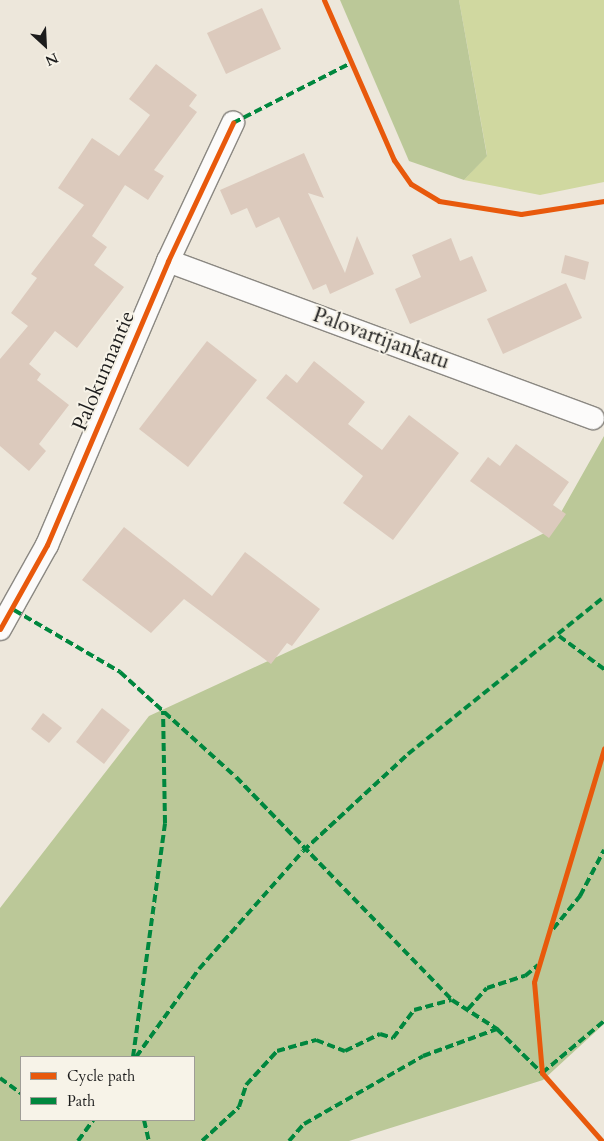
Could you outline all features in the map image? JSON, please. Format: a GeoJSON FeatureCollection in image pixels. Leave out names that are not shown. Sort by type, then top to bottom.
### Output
{"type":"FeatureCollection","features":[{"type":"Feature","properties":{"kind":"street","name":"Palokunnantie"},"geometry":{"type":"LineString","coordinates":[[0,629],[47,545],[168,261],[233,123]]}},
{"type":"Feature","properties":{"kind":"street","name":"Palovartijankatu"},"geometry":{"type":"LineString","coordinates":[[168,261],[593,418]]}},
{"type":"Feature","properties":{"kind":"green space"},"geometry":{"type":"Polygon","coordinates":[[[340,0],[459,0],[487,156],[464,180],[409,161],[340,0]]]}},
{"type":"Feature","properties":{"kind":"green space"},"geometry":{"type":"Polygon","coordinates":[[[459,0],[604,0],[604,182],[540,195],[464,180],[487,155],[459,0]]]}},
{"type":"Feature","properties":{"kind":"green space"},"geometry":{"type":"Polygon","coordinates":[[[604,436],[604,1024],[543,1080],[349,1141],[0,1141],[0,908],[149,716],[551,530],[604,436]]]}},
{"type":"Feature","properties":{"kind":"building"},"geometry":{"type":"Polygon","coordinates":[[[262,8],[281,49],[226,74],[207,33],[262,8]]]}},
{"type":"Feature","properties":{"kind":"building"},"geometry":{"type":"Polygon","coordinates":[[[156,64],[197,95],[189,106],[197,112],[154,170],[164,176],[148,200],[125,185],[92,236],[107,247],[94,265],[124,287],[77,348],[55,331],[29,364],[41,374],[37,380],[69,405],[39,444],[46,451],[29,471],[0,446],[0,359],[28,326],[11,313],[37,278],[31,274],[84,205],[58,188],[92,138],[119,156],[150,115],[129,99],[156,64]]]}},
{"type":"Feature","properties":{"kind":"building"},"geometry":{"type":"Polygon","coordinates":[[[304,153],[324,198],[308,193],[345,273],[357,236],[374,274],[330,294],[326,284],[313,290],[279,217],[256,228],[247,208],[231,215],[220,190],[304,153]]]}},
{"type":"Feature","properties":{"kind":"building"},"geometry":{"type":"Polygon","coordinates":[[[451,238],[460,261],[472,256],[487,291],[410,324],[395,289],[421,277],[412,255],[451,238]]]}},
{"type":"Feature","properties":{"kind":"building"},"geometry":{"type":"Polygon","coordinates":[[[565,255],[589,262],[585,280],[561,273],[565,255]]]}},
{"type":"Feature","properties":{"kind":"building"},"geometry":{"type":"Polygon","coordinates":[[[566,283],[582,318],[503,354],[487,319],[566,283]]]}},
{"type":"Feature","properties":{"kind":"building"},"geometry":{"type":"Polygon","coordinates":[[[207,341],[257,380],[188,467],[139,429],[207,341]]]}},
{"type":"Feature","properties":{"kind":"building"},"geometry":{"type":"Polygon","coordinates":[[[314,361],[365,402],[348,424],[382,450],[409,415],[459,453],[393,540],[343,503],[363,476],[266,398],[286,374],[297,383],[314,361]]]}},
{"type":"Feature","properties":{"kind":"building"},"geometry":{"type":"Polygon","coordinates":[[[516,444],[569,482],[553,505],[566,514],[549,538],[470,481],[488,457],[500,466],[516,444]]]}},
{"type":"Feature","properties":{"kind":"building"},"geometry":{"type":"Polygon","coordinates":[[[124,527],[212,596],[245,552],[320,609],[292,646],[287,643],[271,664],[184,599],[151,633],[82,580],[124,527]]]}},
{"type":"Feature","properties":{"kind":"building"},"geometry":{"type":"Polygon","coordinates":[[[102,708],[130,730],[104,764],[76,742],[102,708]]]}},
{"type":"Feature","properties":{"kind":"building"},"geometry":{"type":"Polygon","coordinates":[[[43,713],[62,728],[49,743],[31,729],[43,713]]]}},
{"type":"Feature","properties":{"kind":"marked path"},"geometry":{"type":"LineString","coordinates":[[233,123],[349,64]]}},
{"type":"Feature","properties":{"kind":"marked path"},"geometry":{"type":"LineString","coordinates":[[137,1056],[199,969],[303,851],[408,754],[604,597]]}},
{"type":"Feature","properties":{"kind":"marked path"},"geometry":{"type":"LineString","coordinates":[[14,610],[120,672],[236,777],[452,1000],[497,1029]]}},
{"type":"Feature","properties":{"kind":"marked path"},"geometry":{"type":"LineString","coordinates":[[559,636],[604,669]]}},
{"type":"Feature","properties":{"kind":"marked path"},"geometry":{"type":"LineString","coordinates":[[133,1056],[165,823],[163,711]]}},
{"type":"Feature","properties":{"kind":"marked path"},"geometry":{"type":"LineString","coordinates":[[553,929],[580,896],[604,850]]}},
{"type":"Feature","properties":{"kind":"marked path"},"geometry":{"type":"LineString","coordinates":[[468,1009],[487,988],[525,976],[538,965]]}},
{"type":"Feature","properties":{"kind":"marked path"},"geometry":{"type":"LineString","coordinates":[[202,1141],[239,1107],[246,1085],[277,1051],[316,1040],[345,1051],[380,1034],[393,1038],[414,1010],[452,1000]]}},
{"type":"Feature","properties":{"kind":"marked path"},"geometry":{"type":"LineString","coordinates":[[289,1141],[304,1124],[423,1056],[497,1029],[542,1073],[604,1021]]}},
{"type":"Feature","properties":{"kind":"marked path"},"geometry":{"type":"LineString","coordinates":[[0,1078],[20,1092]]}},
{"type":"Feature","properties":{"kind":"marked path"},"geometry":{"type":"LineString","coordinates":[[78,1141],[92,1121]]}},
{"type":"Feature","properties":{"kind":"marked path"},"geometry":{"type":"LineString","coordinates":[[144,1121],[149,1141]]}},
{"type":"Feature","properties":{"kind":"cycle path"},"geometry":{"type":"LineString","coordinates":[[324,0],[394,160],[411,184],[439,201],[521,214],[604,201]]}},
{"type":"Feature","properties":{"kind":"cycle path"},"geometry":{"type":"LineString","coordinates":[[0,629],[47,545],[168,261],[233,123]]}},
{"type":"Feature","properties":{"kind":"cycle path"},"geometry":{"type":"LineString","coordinates":[[602,1141],[542,1073],[534,982],[604,748]]}}]}
